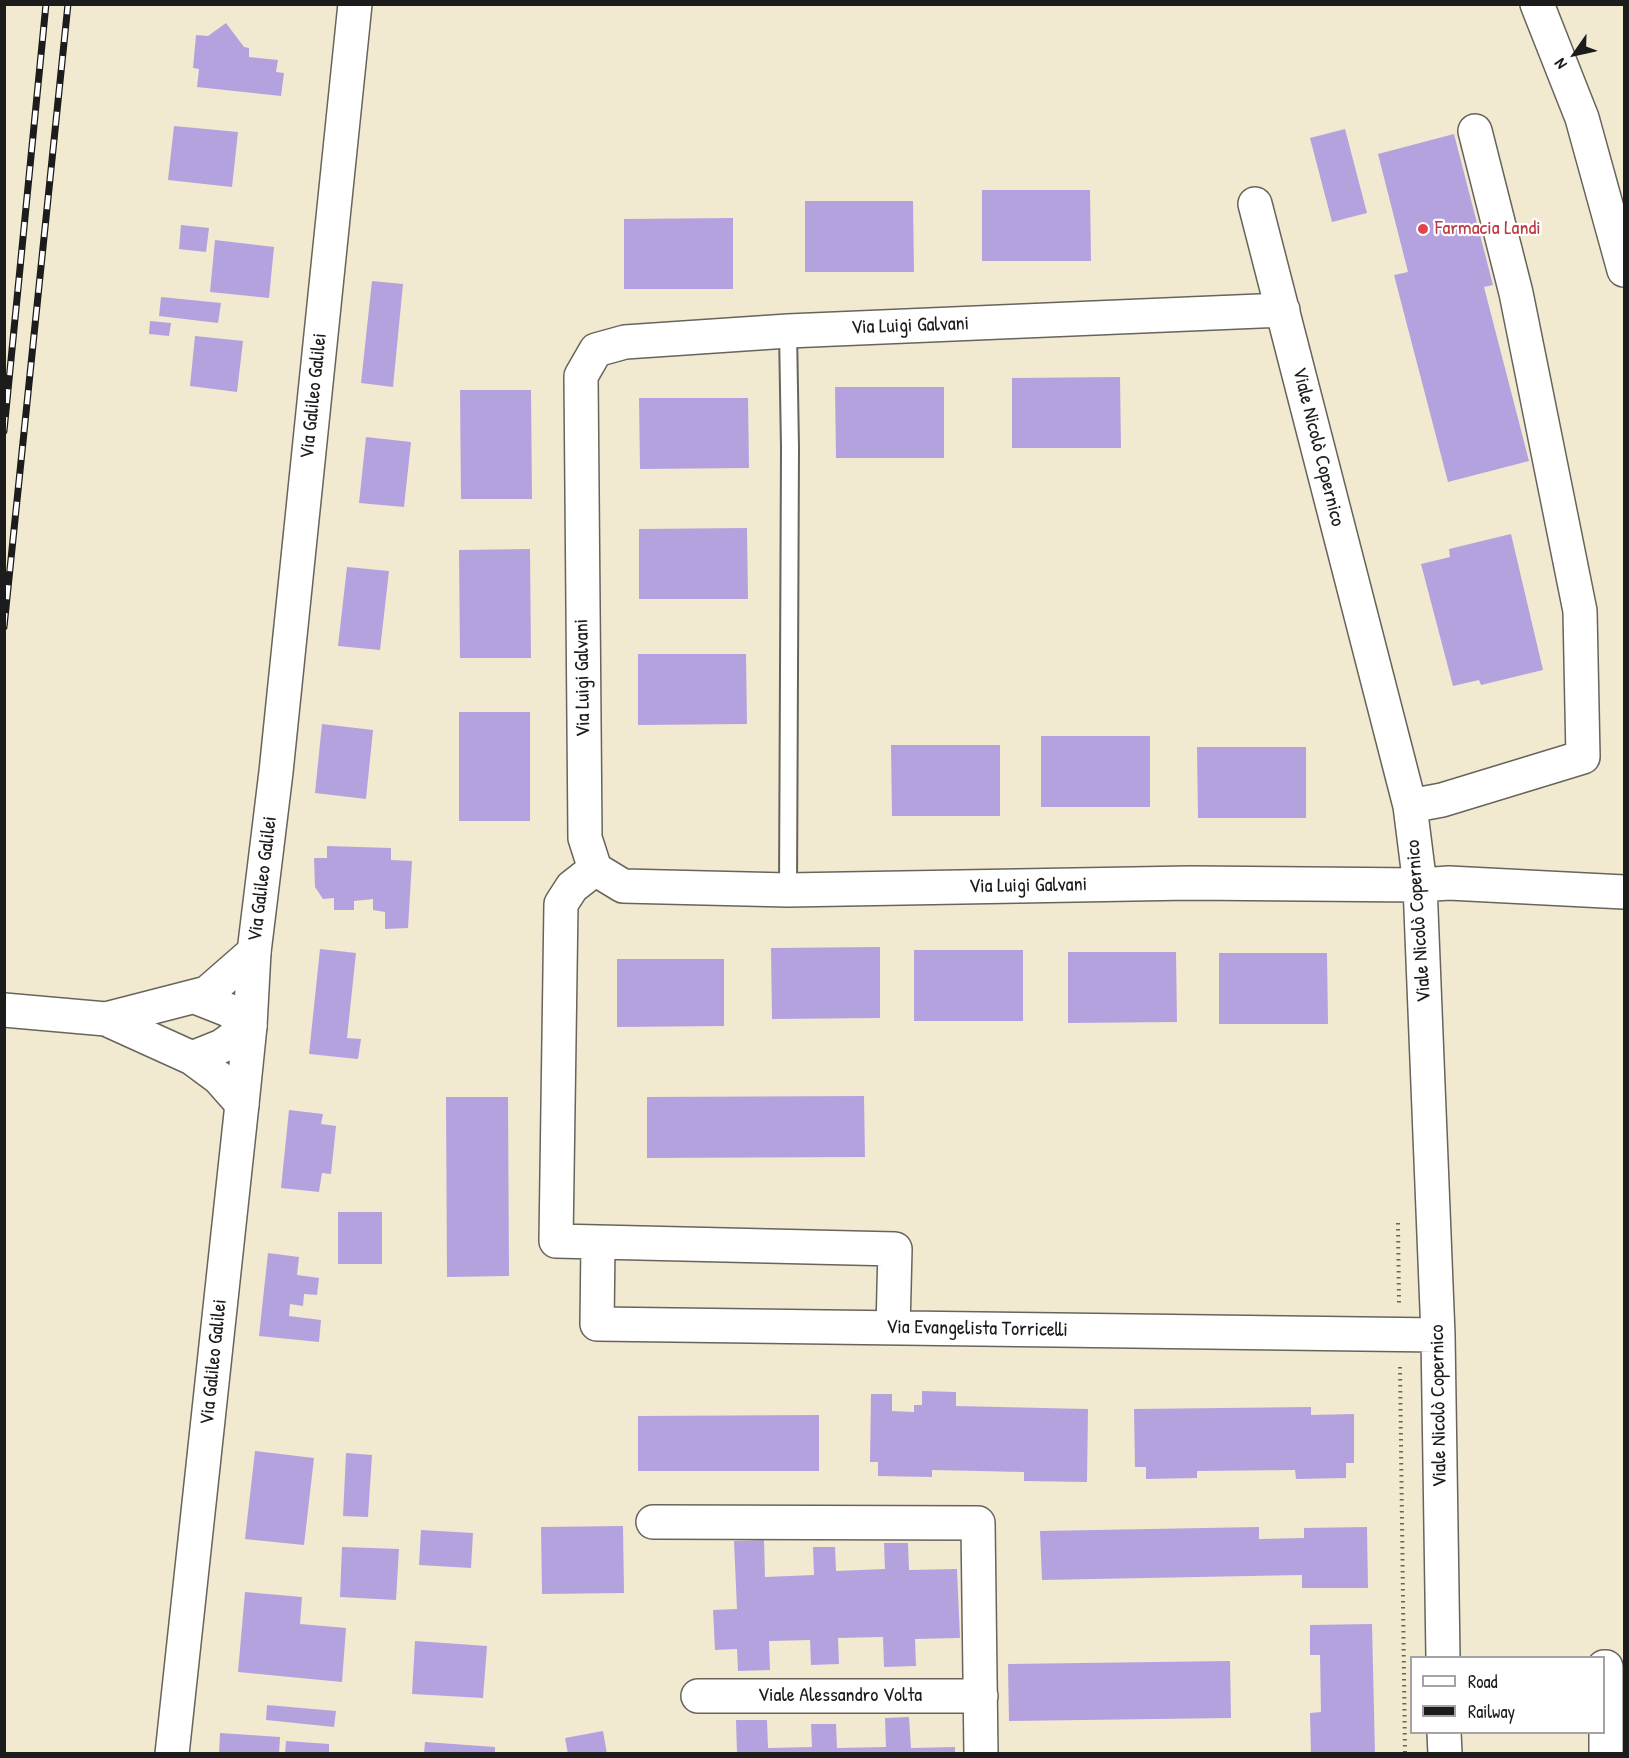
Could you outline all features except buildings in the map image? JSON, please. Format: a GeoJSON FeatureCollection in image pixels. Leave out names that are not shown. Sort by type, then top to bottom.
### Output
{"type":"FeatureCollection","features":[{"type":"Feature","properties":{"kind":"street","name":"Via Galileo Galilei"},"geometry":{"type":"LineString","coordinates":[[172,1754],[242,1104],[250,1026],[254,952],[276,772],[355,4]]}},
{"type":"Feature","properties":{"kind":"street"},"geometry":{"type":"LineString","coordinates":[[1537,4],[1582,118],[1624,270]]}},
{"type":"Feature","properties":{"kind":"street"},"geometry":{"type":"LineString","coordinates":[[1410,806],[1442,800],[1583,757],[1580,611],[1516,293],[1475,131]]}},
{"type":"Feature","properties":{"kind":"street","name":"Viale Nicolò Copernico"},"geometry":{"type":"LineString","coordinates":[[1255,204],[1410,806],[1420,885],[1438,1335],[1443,1656]]}},
{"type":"Feature","properties":{"kind":"street","name":"Via Luigi Galvani"},"geometry":{"type":"LineString","coordinates":[[1283,310],[788,331],[625,342],[596,350],[581,376],[585,838],[595,869],[623,886],[788,890],[1190,883],[1420,885],[1449,883],[1624,892]]}},
{"type":"Feature","properties":{"kind":"street"},"geometry":{"type":"LineString","coordinates":[[595,869],[572,887],[561,904],[556,1241],[598,1244],[895,1249],[893,1328]]}},
{"type":"Feature","properties":{"kind":"street"},"geometry":{"type":"LineString","coordinates":[[4,1010],[106,1019],[207,993],[254,952]]}},
{"type":"Feature","properties":{"kind":"street"},"geometry":{"type":"LineString","coordinates":[[192,1058],[222,1046],[250,1026],[228,1010],[195,997]]}},
{"type":"Feature","properties":{"kind":"street"},"geometry":{"type":"LineString","coordinates":[[106,1019],[192,1058],[219,1078],[242,1104]]}},
{"type":"Feature","properties":{"kind":"street","name":"Via Evangelista Torricelli"},"geometry":{"type":"LineString","coordinates":[[598,1244],[597,1324],[1438,1335]]}},
{"type":"Feature","properties":{"kind":"street"},"geometry":{"type":"LineString","coordinates":[[653,1522],[978,1523],[981,1754]]}},
{"type":"Feature","properties":{"kind":"street"},"geometry":{"type":"LineString","coordinates":[[1605,1667],[1606,1754]]}},
{"type":"Feature","properties":{"kind":"street","name":"Viale Alessandro Volta"},"geometry":{"type":"LineString","coordinates":[[699,1696],[981,1696]]}},
{"type":"Feature","properties":{"kind":"street"},"geometry":{"type":"LineString","coordinates":[[1444,1734],[1445,1754]]}},
{"type":"Feature","properties":{"kind":"lane"},"geometry":{"type":"LineString","coordinates":[[788,331],[788,890]]}},
{"type":"Feature","properties":{"kind":"path"},"geometry":{"type":"LineString","coordinates":[[1397,1216],[1405,1754]]}},
{"type":"Feature","properties":{"kind":"railway"},"geometry":{"type":"LineString","coordinates":[[4,431],[46,4]]}},
{"type":"Feature","properties":{"kind":"railway"},"geometry":{"type":"LineString","coordinates":[[4,627],[68,4]]}},
{"type":"Feature","properties":{"kind":"place","name":"Farmacia Landi"},"geometry":{"type":"Point","coordinates":[1423,229]}}]}
